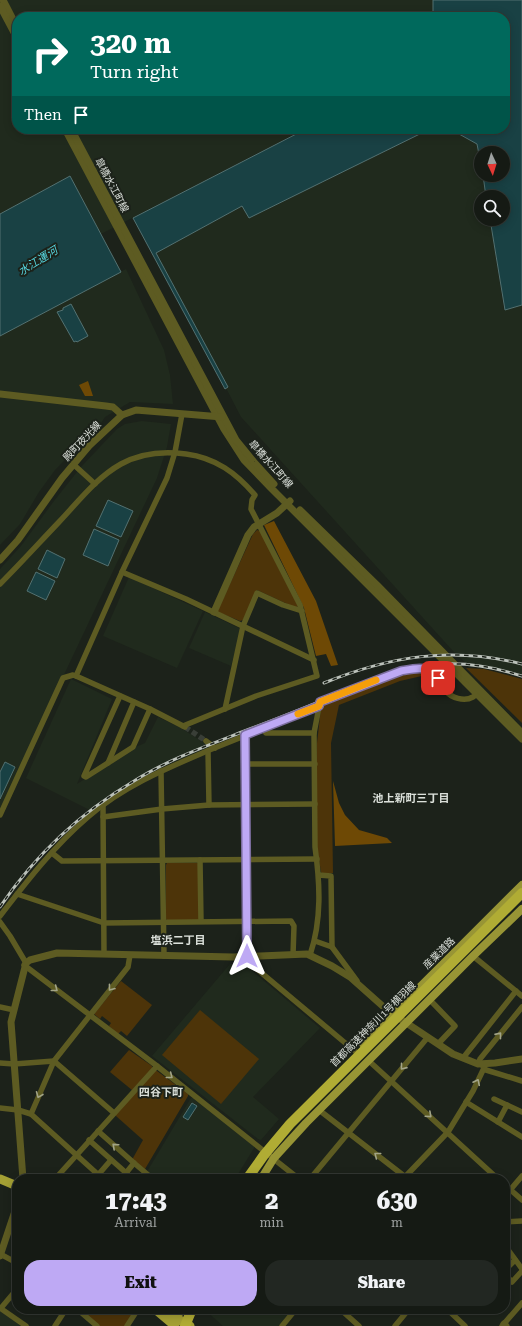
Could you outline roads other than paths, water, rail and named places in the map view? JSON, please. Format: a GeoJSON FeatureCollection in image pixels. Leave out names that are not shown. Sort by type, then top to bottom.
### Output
{"type":"FeatureCollection","features":[{"type":"Feature","properties":{"kind":"highway","name":"首都高速神奈川1号横羽線"},"geometry":{"type":"LineString","coordinates":[[251,1174],[264,1155],[290,1124],[522,893]]}},
{"type":"Feature","properties":{"kind":"highway","name":"首都高速神奈川1号横羽線"},"geometry":{"type":"LineString","coordinates":[[257,1174],[268,1158],[294,1128],[522,901]]}},
{"type":"Feature","properties":{"kind":"highway"},"geometry":{"type":"LineString","coordinates":[[0,1173],[12,1178]]}},
{"type":"Feature","properties":{"kind":"highway"},"geometry":{"type":"LineString","coordinates":[[0,1179],[12,1184]]}},
{"type":"Feature","properties":{"kind":"highway"},"geometry":{"type":"LineString","coordinates":[[162,1314],[176,1324],[190,1326]]}},
{"type":"Feature","properties":{"kind":"highway"},"geometry":{"type":"LineString","coordinates":[[168,1314],[176,1324]]}},
{"type":"Feature","properties":{"kind":"highway"},"geometry":{"type":"LineString","coordinates":[[176,1324],[183,1314]]}},
{"type":"Feature","properties":{"kind":"highway"},"geometry":{"type":"LineString","coordinates":[[185,1326],[190,1314]]}},
{"type":"Feature","properties":{"kind":"main road","name":"産業道路"},"geometry":{"type":"LineString","coordinates":[[247,1174],[290,1120],[522,885]]}},
{"type":"Feature","properties":{"kind":"main road"},"geometry":{"type":"LineString","coordinates":[[264,1174],[274,1158],[319,1110],[522,909]]}},
{"type":"Feature","properties":{"kind":"main road"},"geometry":{"type":"LineString","coordinates":[[176,1324],[179,1314]]}},
{"type":"Feature","properties":{"kind":"main road"},"geometry":{"type":"LineString","coordinates":[[190,1326],[195,1314]]}},
{"type":"Feature","properties":{"kind":"street"},"geometry":{"type":"LineString","coordinates":[[3,0],[12,17]]}},
{"type":"Feature","properties":{"kind":"street"},"geometry":{"type":"LineString","coordinates":[[0,6],[12,29]]}},
{"type":"Feature","properties":{"kind":"street","name":"皐橋水江町線"},"geometry":{"type":"LineString","coordinates":[[68,134],[221,417]]}},
{"type":"Feature","properties":{"kind":"street","name":"皐橋水江町線"},"geometry":{"type":"LineString","coordinates":[[74,134],[221,417],[224,429],[237,450],[478,692],[522,732]]}},
{"type":"Feature","properties":{"kind":"street"},"geometry":{"type":"LineString","coordinates":[[0,394],[113,407],[122,415]]}},
{"type":"Feature","properties":{"kind":"street","name":"殿町夜光線"},"geometry":{"type":"LineString","coordinates":[[0,560],[18,540],[73,464],[89,446],[122,415],[136,410],[221,417]]}},
{"type":"Feature","properties":{"kind":"street"},"geometry":{"type":"LineString","coordinates":[[76,676],[122,572],[167,478],[175,452],[182,414]]}},
{"type":"Feature","properties":{"kind":"street"},"geometry":{"type":"LineString","coordinates":[[0,584],[95,484],[109,472],[122,464],[147,454],[175,452],[208,458],[225,466],[240,478],[255,494],[252,500],[251,509],[302,611],[318,676],[256,696],[184,727],[150,709],[76,676],[73,675],[63,678],[0,815]]}},
{"type":"Feature","properties":{"kind":"street"},"geometry":{"type":"LineString","coordinates":[[73,464],[95,484]]}},
{"type":"Feature","properties":{"kind":"street"},"geometry":{"type":"LineString","coordinates":[[214,612],[248,535],[258,524],[277,513],[289,502]]}},
{"type":"Feature","properties":{"kind":"street","name":"皐橋水江町線"},"geometry":{"type":"LineString","coordinates":[[289,502],[377,585],[522,740]]}},
{"type":"Feature","properties":{"kind":"street"},"geometry":{"type":"LineString","coordinates":[[122,572],[214,612],[314,660]]}},
{"type":"Feature","properties":{"kind":"street"},"geometry":{"type":"LineString","coordinates":[[225,709],[243,626],[257,593],[283,605],[302,611]]}},
{"type":"Feature","properties":{"kind":"street"},"geometry":{"type":"LineString","coordinates":[[310,955],[315,941],[320,901],[319,875],[315,847],[314,733],[320,702],[401,671],[415,668],[432,671],[443,682],[444,689],[453,697],[466,699],[473,697],[478,692]]}},
{"type":"Feature","properties":{"kind":"street"},"geometry":{"type":"LineString","coordinates":[[120,696],[84,776],[86,777],[133,747],[150,709]]}},
{"type":"Feature","properties":{"kind":"street"},"geometry":{"type":"LineString","coordinates":[[107,764],[134,702]]}},
{"type":"Feature","properties":{"kind":"street"},"geometry":{"type":"LineString","coordinates":[[0,916],[41,864],[64,838],[89,816],[131,786],[161,771],[245,735],[319,706]]}},
{"type":"Feature","properties":{"kind":"street"},"geometry":{"type":"LineString","coordinates":[[263,729],[266,734],[314,733]]}},
{"type":"Feature","properties":{"kind":"street"},"geometry":{"type":"LineString","coordinates":[[245,735],[247,921],[249,956],[252,965],[356,1052]]}},
{"type":"Feature","properties":{"kind":"street"},"geometry":{"type":"LineString","coordinates":[[206,741],[215,748]]}},
{"type":"Feature","properties":{"kind":"street"},"geometry":{"type":"LineString","coordinates":[[208,751],[209,805]]}},
{"type":"Feature","properties":{"kind":"street"},"geometry":{"type":"LineString","coordinates":[[245,764],[315,764]]}},
{"type":"Feature","properties":{"kind":"street"},"geometry":{"type":"LineString","coordinates":[[161,771],[164,956]]}},
{"type":"Feature","properties":{"kind":"street"},"geometry":{"type":"LineString","coordinates":[[102,818],[209,805],[315,804]]}},
{"type":"Feature","properties":{"kind":"street"},"geometry":{"type":"LineString","coordinates":[[103,806],[104,954]]}},
{"type":"Feature","properties":{"kind":"street"},"geometry":{"type":"LineString","coordinates":[[52,853],[62,861],[317,859]]}},
{"type":"Feature","properties":{"kind":"street"},"geometry":{"type":"LineString","coordinates":[[200,860],[201,922]]}},
{"type":"Feature","properties":{"kind":"street"},"geometry":{"type":"LineString","coordinates":[[319,875],[331,876],[332,946],[353,974],[359,985]]}},
{"type":"Feature","properties":{"kind":"street"},"geometry":{"type":"LineString","coordinates":[[17,894],[104,923],[291,921],[294,926],[293,955]]}},
{"type":"Feature","properties":{"kind":"street"},"geometry":{"type":"LineString","coordinates":[[0,922],[10,936],[25,964],[293,1174]]}},
{"type":"Feature","properties":{"kind":"street"},"geometry":{"type":"LineString","coordinates":[[315,941],[332,946]]}},
{"type":"Feature","properties":{"kind":"street"},"geometry":{"type":"LineString","coordinates":[[24,1174],[11,1024],[25,964],[30,960],[60,953],[164,956],[310,955],[350,977],[387,1010],[453,1054],[522,1081]]}},
{"type":"Feature","properties":{"kind":"street"},"geometry":{"type":"LineString","coordinates":[[31,1114],[54,1061],[128,967],[130,955]]}},
{"type":"Feature","properties":{"kind":"street"},"geometry":{"type":"LineString","coordinates":[[473,956],[522,996]]}},
{"type":"Feature","properties":{"kind":"street"},"geometry":{"type":"LineString","coordinates":[[463,1058],[516,991]]}},
{"type":"Feature","properties":{"kind":"street"},"geometry":{"type":"LineString","coordinates":[[430,1000],[455,1026],[438,1044]]}},
{"type":"Feature","properties":{"kind":"street"},"geometry":{"type":"LineString","coordinates":[[0,1007],[14,1010]]}},
{"type":"Feature","properties":{"kind":"street"},"geometry":{"type":"LineString","coordinates":[[409,1174],[448,1132],[466,1102],[481,1065],[480,1059],[522,1007]]}},
{"type":"Feature","properties":{"kind":"street"},"geometry":{"type":"LineString","coordinates":[[314,1174],[428,1037]]}},
{"type":"Feature","properties":{"kind":"street"},"geometry":{"type":"LineString","coordinates":[[481,1065],[522,1059]]}},
{"type":"Feature","properties":{"kind":"street"},"geometry":{"type":"LineString","coordinates":[[0,1063],[14,1064],[54,1061],[114,1113]]}},
{"type":"Feature","properties":{"kind":"street"},"geometry":{"type":"LineString","coordinates":[[369,1061],[493,1174]]}},
{"type":"Feature","properties":{"kind":"street"},"geometry":{"type":"LineString","coordinates":[[60,1174],[157,1066]]}},
{"type":"Feature","properties":{"kind":"street"},"geometry":{"type":"LineString","coordinates":[[494,1099],[522,1112]]}},
{"type":"Feature","properties":{"kind":"street"},"geometry":{"type":"LineString","coordinates":[[466,1102],[522,1137]]}},
{"type":"Feature","properties":{"kind":"street"},"geometry":{"type":"LineString","coordinates":[[498,1122],[507,1105]]}},
{"type":"Feature","properties":{"kind":"street"},"geometry":{"type":"LineString","coordinates":[[0,1108],[18,1110],[31,1114],[98,1174],[112,1160]]}},
{"type":"Feature","properties":{"kind":"street"},"geometry":{"type":"LineString","coordinates":[[319,1110],[400,1174]]}},
{"type":"Feature","properties":{"kind":"street"},"geometry":{"type":"LineString","coordinates":[[98,1131],[147,1174]]}},
{"type":"Feature","properties":{"kind":"street"},"geometry":{"type":"LineString","coordinates":[[90,1140],[126,1173],[134,1163]]}},
{"type":"Feature","properties":{"kind":"street"},"geometry":{"type":"LineString","coordinates":[[522,1176],[510,1190],[522,1200]]}},
{"type":"Feature","properties":{"kind":"street"},"geometry":{"type":"LineString","coordinates":[[0,1184],[12,1188]]}},
{"type":"Feature","properties":{"kind":"street"},"geometry":{"type":"LineString","coordinates":[[12,1220],[0,1255],[12,1261]]}},
{"type":"Feature","properties":{"kind":"street"},"geometry":{"type":"LineString","coordinates":[[510,1222],[522,1221]]}},
{"type":"Feature","properties":{"kind":"street"},"geometry":{"type":"LineString","coordinates":[[510,1252],[522,1270],[512,1282],[510,1280]]}},
{"type":"Feature","properties":{"kind":"street"},"geometry":{"type":"LineString","coordinates":[[510,1265],[515,1260]]}},
{"type":"Feature","properties":{"kind":"street"},"geometry":{"type":"LineString","coordinates":[[12,1295],[0,1308],[26,1326]]}},
{"type":"Feature","properties":{"kind":"street"},"geometry":{"type":"LineString","coordinates":[[504,1325],[522,1303]]}},
{"type":"Feature","properties":{"kind":"street"},"geometry":{"type":"LineString","coordinates":[[514,1313],[522,1312]]}},
{"type":"Feature","properties":{"kind":"street"},"geometry":{"type":"LineString","coordinates":[[55,1326],[63,1314]]}},
{"type":"Feature","properties":{"kind":"street"},"geometry":{"type":"LineString","coordinates":[[83,1314],[97,1326]]}},
{"type":"Feature","properties":{"kind":"street"},"geometry":{"type":"LineString","coordinates":[[127,1326],[135,1314]]}},
{"type":"Feature","properties":{"kind":"street"},"geometry":{"type":"LineString","coordinates":[[282,1326],[292,1314]]}},
{"type":"Feature","properties":{"kind":"street"},"geometry":{"type":"LineString","coordinates":[[346,1314],[359,1326]]}},
{"type":"Feature","properties":{"kind":"street"},"geometry":{"type":"LineString","coordinates":[[395,1326],[405,1314]]}},
{"type":"Feature","properties":{"kind":"street"},"geometry":{"type":"LineString","coordinates":[[452,1314],[465,1326]]}},
{"type":"Feature","properties":{"kind":"water"},"geometry":{"type":"Polygon","coordinates":[[[433,0],[522,0],[522,305],[505,310],[491,226],[510,226],[510,190],[485,190],[484,182],[510,182],[510,146],[477,146],[477,144],[459,134],[510,134],[510,12],[433,12],[433,0]]]}},
{"type":"Feature","properties":{"kind":"water"},"geometry":{"type":"Polygon","coordinates":[[[296,134],[420,134],[249,218],[242,206],[156,253],[228,387],[225,389],[133,218],[296,134]]]}},
{"type":"Feature","properties":{"kind":"water","name":"水江運河"},"geometry":{"type":"Polygon","coordinates":[[[70,176],[121,272],[0,336],[0,214],[70,176]]]}},
{"type":"Feature","properties":{"kind":"water"},"geometry":{"type":"Polygon","coordinates":[[[71,304],[88,336],[77,342],[74,342],[57,312],[63,310],[63,308],[71,304]]]}},
{"type":"Feature","properties":{"kind":"water"},"geometry":{"type":"Polygon","coordinates":[[[108,500],[133,511],[121,537],[96,526],[108,500]]]}},
{"type":"Feature","properties":{"kind":"water"},"geometry":{"type":"Polygon","coordinates":[[[94,529],[119,540],[108,566],[83,555],[94,529]]]}},
{"type":"Feature","properties":{"kind":"water"},"geometry":{"type":"Polygon","coordinates":[[[47,550],[65,559],[57,578],[38,569],[47,550]]]}},
{"type":"Feature","properties":{"kind":"water"},"geometry":{"type":"Polygon","coordinates":[[[36,572],[55,581],[46,600],[27,591],[36,572]]]}},
{"type":"Feature","properties":{"kind":"water"},"geometry":{"type":"Polygon","coordinates":[[[5,762],[15,767],[0,799],[0,772],[5,762]]]}},
{"type":"Feature","properties":{"kind":"water"},"geometry":{"type":"Polygon","coordinates":[[[192,1103],[197,1106],[188,1120],[183,1117],[192,1103]]]}},
{"type":"Feature","properties":{"kind":"tunnel"},"geometry":{"type":"LineString","coordinates":[[185,727],[206,741]]}},
{"type":"Feature","properties":{"kind":"railway"},"geometry":{"type":"LineString","coordinates":[[324,683],[373,666],[397,660],[422,657],[446,655],[471,656],[522,664]]}},
{"type":"Feature","properties":{"kind":"railway"},"geometry":{"type":"LineString","coordinates":[[0,907],[28,870],[60,836],[77,821],[114,793],[147,773],[175,759],[377,678],[397,672],[432,665],[467,664],[502,670],[522,676]]}},
{"type":"Feature","properties":{"kind":"district","name":"池上新町三丁目"},"geometry":{"type":"Point","coordinates":[411,798]}},
{"type":"Feature","properties":{"kind":"district","name":"塩浜二丁目"},"geometry":{"type":"Point","coordinates":[178,940]}},
{"type":"Feature","properties":{"kind":"district","name":"四谷下町"},"geometry":{"type":"Point","coordinates":[161,1092]}}]}
